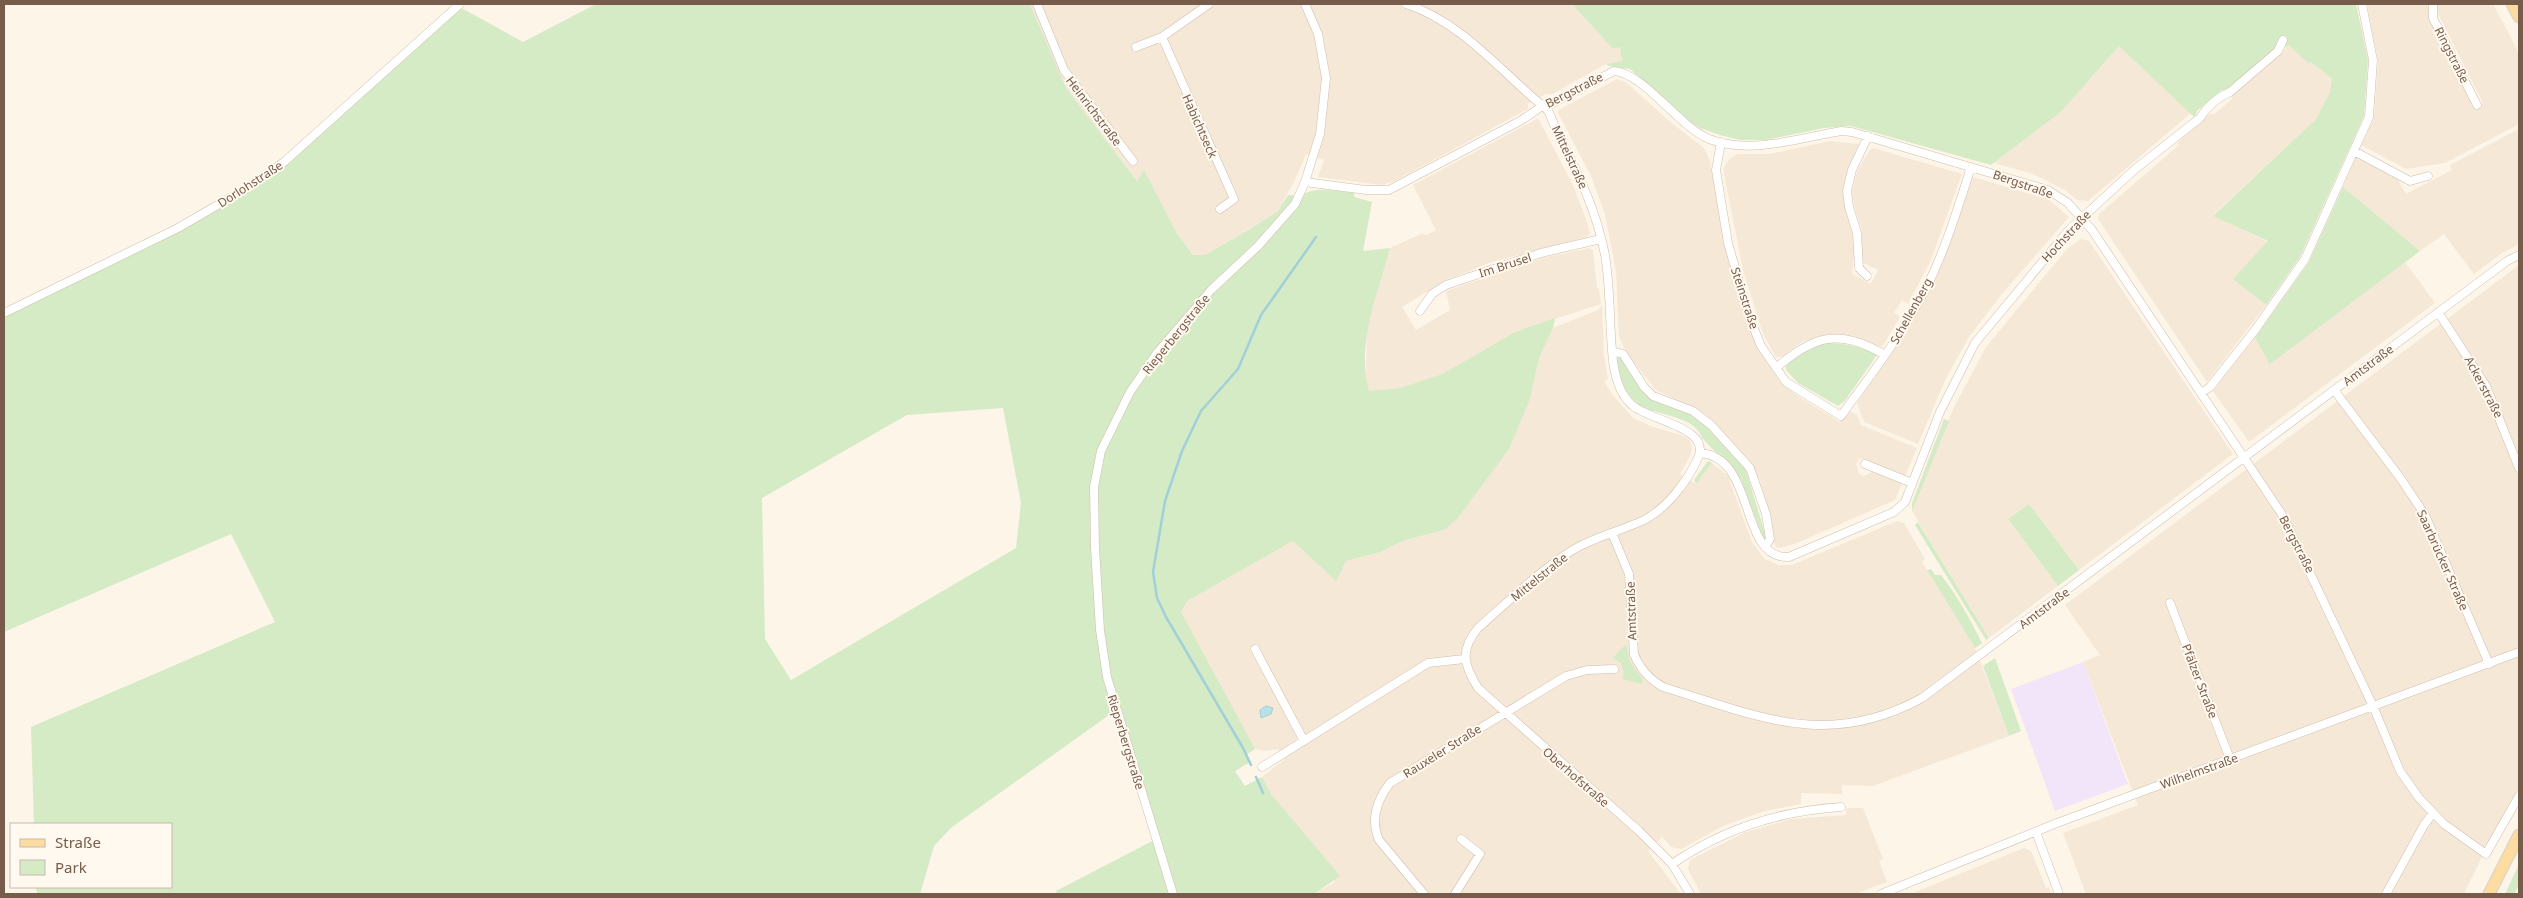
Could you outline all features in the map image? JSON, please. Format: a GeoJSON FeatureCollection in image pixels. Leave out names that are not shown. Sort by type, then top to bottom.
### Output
{"type":"FeatureCollection","features":[{"type":"Feature","properties":{"kind":"main road"},"geometry":{"type":"LineString","coordinates":[[2512,4],[2519,17]]}},
{"type":"Feature","properties":{"kind":"main road"},"geometry":{"type":"LineString","coordinates":[[2489,894],[2519,835]]}},
{"type":"Feature","properties":{"kind":"street","name":"Dorlohstraße"},"geometry":{"type":"LineString","coordinates":[[4,313],[178,228],[261,179],[284,162],[460,4]]}},
{"type":"Feature","properties":{"kind":"street","name":"Heinrichstraße"},"geometry":{"type":"LineString","coordinates":[[1037,4],[1064,70],[1133,161]]}},
{"type":"Feature","properties":{"kind":"street"},"geometry":{"type":"LineString","coordinates":[[1136,47],[1162,37],[1209,4]]}},
{"type":"Feature","properties":{"kind":"street","name":"Rieperbergstraße"},"geometry":{"type":"LineString","coordinates":[[1174,894],[1107,677],[1100,630],[1095,548],[1094,488],[1101,451],[1130,392],[1157,353],[1211,290],[1258,246],[1294,204],[1306,182],[1320,134],[1326,78],[1318,34],[1305,4]]}},
{"type":"Feature","properties":{"kind":"street"},"geometry":{"type":"LineString","coordinates":[[1406,4],[1445,22],[1538,102],[1544,104]]}},
{"type":"Feature","properties":{"kind":"street"},"geometry":{"type":"LineString","coordinates":[[2201,393],[2210,387],[2255,330],[2305,259],[2369,117],[2373,60],[2362,4]]}},
{"type":"Feature","properties":{"kind":"street","name":"Ringstraße"},"geometry":{"type":"LineString","coordinates":[[2433,4],[2433,18],[2477,105]]}},
{"type":"Feature","properties":{"kind":"street","name":"Habichtseck"},"geometry":{"type":"LineString","coordinates":[[1162,37],[1234,199],[1220,210]]}},
{"type":"Feature","properties":{"kind":"street","name":"Hochstraße"},"geometry":{"type":"LineString","coordinates":[[1765,547],[1777,556],[1789,557],[1894,512],[1905,502],[1940,412],[1975,343],[2001,309],[2082,218],[2134,170],[2200,118],[2206,109],[2221,96],[2230,92],[2278,51],[2283,40]]}},
{"type":"Feature","properties":{"kind":"street","name":"Bergstraße"},"geometry":{"type":"LineString","coordinates":[[1306,182],[1366,190],[1389,190],[1520,121],[1544,104],[1551,104],[1608,72],[1621,72],[1631,76],[1690,128],[1720,142],[1757,146],[1840,131],[1868,136],[2048,190],[2068,203],[2082,218],[2245,457],[2296,540],[2373,706],[2400,771],[2433,813],[2456,833],[2486,854],[2519,796]]}},
{"type":"Feature","properties":{"kind":"street","name":"Mittelstraße"},"geometry":{"type":"LineString","coordinates":[[1464,658],[1468,640],[1478,628],[1525,587],[1573,550],[1652,515],[1680,488],[1700,453],[1698,442],[1685,429],[1648,417],[1630,404],[1622,392],[1615,374],[1607,271],[1602,239],[1577,171],[1555,130],[1552,116],[1544,104]]}},
{"type":"Feature","properties":{"kind":"street"},"geometry":{"type":"LineString","coordinates":[[1867,276],[1859,268],[1857,233],[1849,207],[1847,191],[1852,170],[1868,136]]}},
{"type":"Feature","properties":{"kind":"street","name":"Steinstraße"},"geometry":{"type":"LineString","coordinates":[[1720,142],[1716,170],[1728,243],[1749,316],[1761,346],[1786,382],[1841,416]]}},
{"type":"Feature","properties":{"kind":"street"},"geometry":{"type":"LineString","coordinates":[[2354,151],[2410,181],[2428,176]]}},
{"type":"Feature","properties":{"kind":"street","name":"Schellenberg"},"geometry":{"type":"LineString","coordinates":[[1841,416],[1885,355],[1924,292],[1958,207],[1971,167]]}},
{"type":"Feature","properties":{"kind":"street","name":"Im Brusel"},"geometry":{"type":"LineString","coordinates":[[1420,311],[1432,294],[1446,286],[1541,253],[1602,239]]}},
{"type":"Feature","properties":{"kind":"street","name":"Amtstraße"},"geometry":{"type":"LineString","coordinates":[[1612,533],[1629,574],[1634,654],[1638,664],[1651,680],[1663,687],[1770,720],[1796,725],[1846,725],[1873,720],[1899,711],[1922,698],[2438,312],[2507,261],[2519,255]]}},
{"type":"Feature","properties":{"kind":"street","name":"Ackerstraße"},"geometry":{"type":"LineString","coordinates":[[2438,312],[2486,386],[2519,468]]}},
{"type":"Feature","properties":{"kind":"street"},"geometry":{"type":"LineString","coordinates":[[1776,368],[1805,345],[1825,339],[1835,338],[1861,343],[1885,355]]}},
{"type":"Feature","properties":{"kind":"street"},"geometry":{"type":"LineString","coordinates":[[1612,351],[1623,354],[1644,388],[1653,396],[1693,411],[1711,425],[1750,468],[1766,514],[1770,539],[1765,547],[1757,536],[1741,489],[1732,474],[1714,457],[1700,453]]}},
{"type":"Feature","properties":{"kind":"street","name":"Saarbrücker Straße"},"geometry":{"type":"LineString","coordinates":[[2334,390],[2401,479],[2425,516],[2489,664]]}},
{"type":"Feature","properties":{"kind":"street"},"geometry":{"type":"LineString","coordinates":[[1865,464],[1912,483]]}},
{"type":"Feature","properties":{"kind":"street","name":"Pfälzer Straße"},"geometry":{"type":"LineString","coordinates":[[2170,603],[2230,759]]}},
{"type":"Feature","properties":{"kind":"street"},"geometry":{"type":"LineString","coordinates":[[1254,649],[1304,741]]}},
{"type":"Feature","properties":{"kind":"street","name":"Wilhelmstraße"},"geometry":{"type":"LineString","coordinates":[[1881,894],[2036,832],[2519,652]]}},
{"type":"Feature","properties":{"kind":"street"},"geometry":{"type":"LineString","coordinates":[[1262,767],[1428,663],[1464,658]]}},
{"type":"Feature","properties":{"kind":"street","name":"Oberhofstraße"},"geometry":{"type":"LineString","coordinates":[[1464,658],[1469,674],[1478,688],[1640,831],[1672,864],[1690,894]]}},
{"type":"Feature","properties":{"kind":"street","name":"Rauxeler Straße"},"geometry":{"type":"LineString","coordinates":[[1424,894],[1380,840],[1375,830],[1376,812],[1380,796],[1390,783],[1566,676],[1586,670],[1614,668]]}},
{"type":"Feature","properties":{"kind":"street"},"geometry":{"type":"LineString","coordinates":[[1672,864],[1700,845],[1752,823],[1790,813],[1841,807]]}},
{"type":"Feature","properties":{"kind":"street"},"geometry":{"type":"LineString","coordinates":[[2386,894],[2424,825],[2433,813]]}},
{"type":"Feature","properties":{"kind":"street"},"geometry":{"type":"LineString","coordinates":[[2036,832],[2059,894]]}},
{"type":"Feature","properties":{"kind":"street"},"geometry":{"type":"LineString","coordinates":[[1455,894],[1480,854],[1461,839]]}},
{"type":"Feature","properties":{"kind":"shaded area"},"geometry":{"type":"Polygon","coordinates":[[[1030,4],[1572,4],[1613,49],[1620,47],[1622,61],[1606,64],[1552,94],[1546,94],[1528,104],[1528,109],[1395,181],[1382,185],[1318,177],[1324,160],[1306,154],[1294,182],[1277,212],[1205,255],[1193,255],[1176,232],[1144,171],[1137,181],[1066,88],[1030,4]]]}},
{"type":"Feature","properties":{"kind":"shaded area"},"geometry":{"type":"Polygon","coordinates":[[[2367,4],[2429,4],[2429,17],[2475,108],[2483,103],[2435,8],[2437,4],[2493,4],[2519,53],[2519,124],[2445,163],[2406,169],[2361,145],[2374,118],[2378,60],[2367,4]]]}},
{"type":"Feature","properties":{"kind":"shaded area"},"geometry":{"type":"Polygon","coordinates":[[[2120,45],[2191,113],[2088,201],[2077,200],[2065,190],[2033,174],[1994,163],[2061,112],[2120,45]]]}},
{"type":"Feature","properties":{"kind":"shaded area"},"geometry":{"type":"Polygon","coordinates":[[[2289,45],[2309,63],[2311,62],[2333,80],[2330,92],[2316,119],[2213,215],[2268,242],[2234,279],[2266,305],[2207,382],[2098,219],[2099,214],[2179,145],[2177,143],[2211,113],[2213,115],[2232,99],[2231,96],[2289,45]]]}},
{"type":"Feature","properties":{"kind":"shaded area"},"geometry":{"type":"Polygon","coordinates":[[[1617,79],[1627,83],[1668,120],[1704,148],[1710,161],[1731,271],[1748,325],[1761,354],[1779,381],[1799,397],[1840,422],[1851,411],[1857,415],[1861,425],[1917,448],[1905,476],[1859,458],[1856,464],[1859,474],[1864,476],[1874,471],[1902,483],[1895,500],[1797,543],[1780,548],[1776,547],[1772,539],[1770,516],[1759,478],[1749,460],[1701,412],[1656,390],[1627,354],[1619,337],[1616,272],[1605,214],[1591,176],[1557,111],[1617,79]]]}},
{"type":"Feature","properties":{"kind":"shaded area"},"geometry":{"type":"Polygon","coordinates":[[[1537,119],[1573,185],[1590,233],[1587,237],[1492,262],[1446,280],[1402,307],[1416,330],[1450,310],[1446,291],[1542,258],[1589,248],[1593,250],[1597,288],[1599,288],[1601,304],[1515,332],[1442,374],[1400,388],[1369,391],[1366,377],[1367,327],[1390,248],[1421,234],[1427,235],[1436,230],[1413,185],[1537,119]]]}},
{"type":"Feature","properties":{"kind":"shaded area"},"geometry":{"type":"Polygon","coordinates":[[[2519,129],[2519,244],[2502,253],[2474,274],[2444,234],[2420,251],[2343,187],[2356,156],[2397,178],[2406,194],[2452,170],[2450,165],[2519,129]]]}},
{"type":"Feature","properties":{"kind":"shaded area"},"geometry":{"type":"Polygon","coordinates":[[[1830,141],[1859,144],[1848,169],[1843,191],[1855,248],[1852,274],[1871,284],[1878,270],[1862,262],[1862,231],[1854,206],[1852,191],[1857,172],[1869,151],[1873,148],[1962,174],[1930,262],[1908,304],[1902,300],[1894,313],[1900,317],[1882,347],[1854,336],[1828,334],[1802,342],[1783,356],[1776,357],[1763,334],[1743,270],[1723,169],[1729,159],[1738,154],[1770,154],[1830,141]]]}},
{"type":"Feature","properties":{"kind":"shaded area"},"geometry":{"type":"Polygon","coordinates":[[[1973,177],[2048,199],[2069,217],[2001,295],[1969,337],[1946,378],[1918,444],[1864,422],[1857,403],[1894,350],[1923,302],[1952,238],[1973,177]]]}},
{"type":"Feature","properties":{"kind":"shaded area"},"geometry":{"type":"Polygon","coordinates":[[[2081,239],[2089,241],[2233,454],[2079,570],[2029,504],[2008,519],[2058,586],[1989,638],[1912,511],[1953,409],[1986,347],[2067,249],[2081,239]]]}},
{"type":"Feature","properties":{"kind":"shaded area"},"geometry":{"type":"Polygon","coordinates":[[[2405,262],[2435,303],[2249,442],[2213,391],[2255,338],[2271,363],[2405,262]]]}},
{"type":"Feature","properties":{"kind":"shaded area"},"geometry":{"type":"Polygon","coordinates":[[[2519,265],[2519,790],[2490,840],[2464,894],[2086,894],[2063,833],[2138,805],[2083,662],[2100,655],[2065,605],[2519,265]]]}},
{"type":"Feature","properties":{"kind":"shaded area"},"geometry":{"type":"Polygon","coordinates":[[[1602,305],[1604,355],[1608,379],[1604,381],[1611,393],[1633,418],[1653,427],[1684,436],[1690,441],[1692,448],[1690,456],[1680,474],[1696,484],[1712,463],[1728,476],[1752,542],[1765,559],[1778,565],[1792,565],[1897,521],[1904,523],[1925,559],[1922,562],[1975,648],[2009,736],[1873,786],[1842,785],[1842,794],[1801,793],[1801,804],[1765,811],[1742,819],[1719,828],[1682,849],[1671,847],[1662,837],[1648,851],[1681,894],[1314,894],[1335,882],[1271,794],[1262,777],[1285,759],[1278,749],[1266,751],[1255,749],[1250,744],[1181,613],[1187,601],[1293,541],[1346,561],[1381,552],[1405,540],[1444,530],[1530,399],[1539,358],[1553,328],[1598,310],[1602,305]]]}},
{"type":"Feature","properties":{"kind":"shaded area"},"geometry":{"type":"Polygon","coordinates":[[[2083,662],[2128,784],[2055,811],[2011,689],[2083,662]]]}},
{"type":"Feature","properties":{"kind":"shaded area"},"geometry":{"type":"Polygon","coordinates":[[[1846,808],[1863,808],[1883,859],[1879,861],[1887,882],[1855,894],[1701,894],[1688,869],[1690,860],[1746,832],[1791,819],[1846,815],[1846,808]]]}},
{"type":"Feature","properties":{"kind":"shaded area"},"geometry":{"type":"Polygon","coordinates":[[[2024,848],[2031,851],[2046,888],[2049,887],[2051,894],[1910,894],[2024,848]]]}},
{"type":"Feature","properties":{"kind":"green space"},"geometry":{"type":"Polygon","coordinates":[[[596,4],[1030,4],[1066,88],[1137,181],[1144,170],[1176,232],[1193,255],[1205,255],[1277,212],[1288,195],[1302,195],[1318,190],[1332,190],[1354,193],[1354,197],[1372,202],[1363,251],[1390,248],[1370,319],[1367,337],[1365,355],[1369,391],[1400,388],[1442,374],[1515,332],[1555,318],[1553,328],[1539,358],[1530,399],[1509,449],[1457,519],[1444,530],[1405,540],[1381,552],[1346,561],[1336,581],[1293,541],[1187,601],[1181,612],[1255,749],[1246,755],[1250,762],[1235,771],[1245,786],[1262,777],[1271,794],[1340,876],[1314,894],[1057,894],[1056,891],[1160,837],[1154,824],[1120,711],[1112,713],[952,827],[934,846],[920,894],[37,894],[36,888],[172,888],[172,823],[34,823],[31,727],[275,622],[231,534],[4,632],[4,313],[178,228],[284,162],[458,6],[523,42],[596,4]],[[1003,408],[907,415],[762,498],[765,639],[791,680],[1016,548],[1021,503],[1003,408]]]}},
{"type":"Feature","properties":{"kind":"green space"},"geometry":{"type":"Polygon","coordinates":[[[1572,4],[2356,4],[2368,60],[2364,116],[2300,257],[2266,305],[2233,279],[2268,241],[2213,216],[2316,119],[2330,92],[2332,79],[2311,62],[2309,64],[2289,45],[2286,48],[2284,42],[2226,90],[2222,90],[2197,111],[2195,118],[2119,46],[2061,112],[1991,165],[1851,126],[1824,128],[1766,140],[1740,140],[1700,128],[1686,119],[1630,69],[1606,64],[1622,61],[1620,47],[1613,49],[1572,4]]]}},
{"type":"Feature","properties":{"kind":"green space"},"geometry":{"type":"Polygon","coordinates":[[[2343,187],[2420,251],[2270,364],[2255,338],[2309,262],[2343,187]]]}},
{"type":"Feature","properties":{"kind":"green space"},"geometry":{"type":"Polygon","coordinates":[[[1828,343],[1853,346],[1877,355],[1844,402],[1838,406],[1798,383],[1786,370],[1786,366],[1800,354],[1810,348],[1828,343]]]}},
{"type":"Feature","properties":{"kind":"green space"},"geometry":{"type":"Polygon","coordinates":[[[1620,357],[1651,399],[1690,412],[1707,425],[1745,467],[1767,540],[1765,541],[1762,536],[1741,479],[1689,423],[1654,411],[1650,413],[1635,402],[1626,390],[1620,376],[1616,358],[1620,357]]]}},
{"type":"Feature","properties":{"kind":"green space"},"geometry":{"type":"Polygon","coordinates":[[[1944,419],[1949,421],[1912,511],[1912,503],[1944,419]]]}},
{"type":"Feature","properties":{"kind":"green space"},"geometry":{"type":"Polygon","coordinates":[[[1708,461],[1712,463],[1696,484],[1694,480],[1708,461]]]}},
{"type":"Feature","properties":{"kind":"green space"},"geometry":{"type":"Polygon","coordinates":[[[2029,504],[2079,570],[2058,586],[2008,519],[2029,504]]]}},
{"type":"Feature","properties":{"kind":"green space"},"geometry":{"type":"Polygon","coordinates":[[[1918,522],[1989,638],[1986,640],[1915,525],[1918,522]]]}},
{"type":"Feature","properties":{"kind":"green space"},"geometry":{"type":"Polygon","coordinates":[[[1931,569],[1935,575],[1941,575],[1968,616],[1982,643],[1975,648],[1927,570],[1931,569]]]}},
{"type":"Feature","properties":{"kind":"green space"},"geometry":{"type":"Polygon","coordinates":[[[1626,644],[1630,662],[1643,680],[1642,684],[1622,679],[1624,674],[1621,663],[1613,658],[1626,644]]]}},
{"type":"Feature","properties":{"kind":"green space"},"geometry":{"type":"Polygon","coordinates":[[[1995,658],[2021,731],[2009,736],[1983,666],[1995,658]]]}},
{"type":"Feature","properties":{"kind":"green space"},"geometry":{"type":"Polygon","coordinates":[[[2519,864],[2519,885],[2514,894],[2505,894],[2519,864]]]}},
{"type":"Feature","properties":{"kind":"water"},"geometry":{"type":"Polygon","coordinates":[[[1266,706],[1273,708],[1271,714],[1261,718],[1260,710],[1266,706]]]}},
{"type":"Feature","properties":{"kind":"waterway"},"geometry":{"type":"LineString","coordinates":[[1251,765],[1243,748],[1166,617],[1157,598],[1153,572],[1165,501],[1182,451],[1201,411],[1238,369],[1261,315],[1316,237]]}},
{"type":"Feature","properties":{"kind":"waterway"},"geometry":{"type":"LineString","coordinates":[[1256,777],[1263,793]]}}]}
